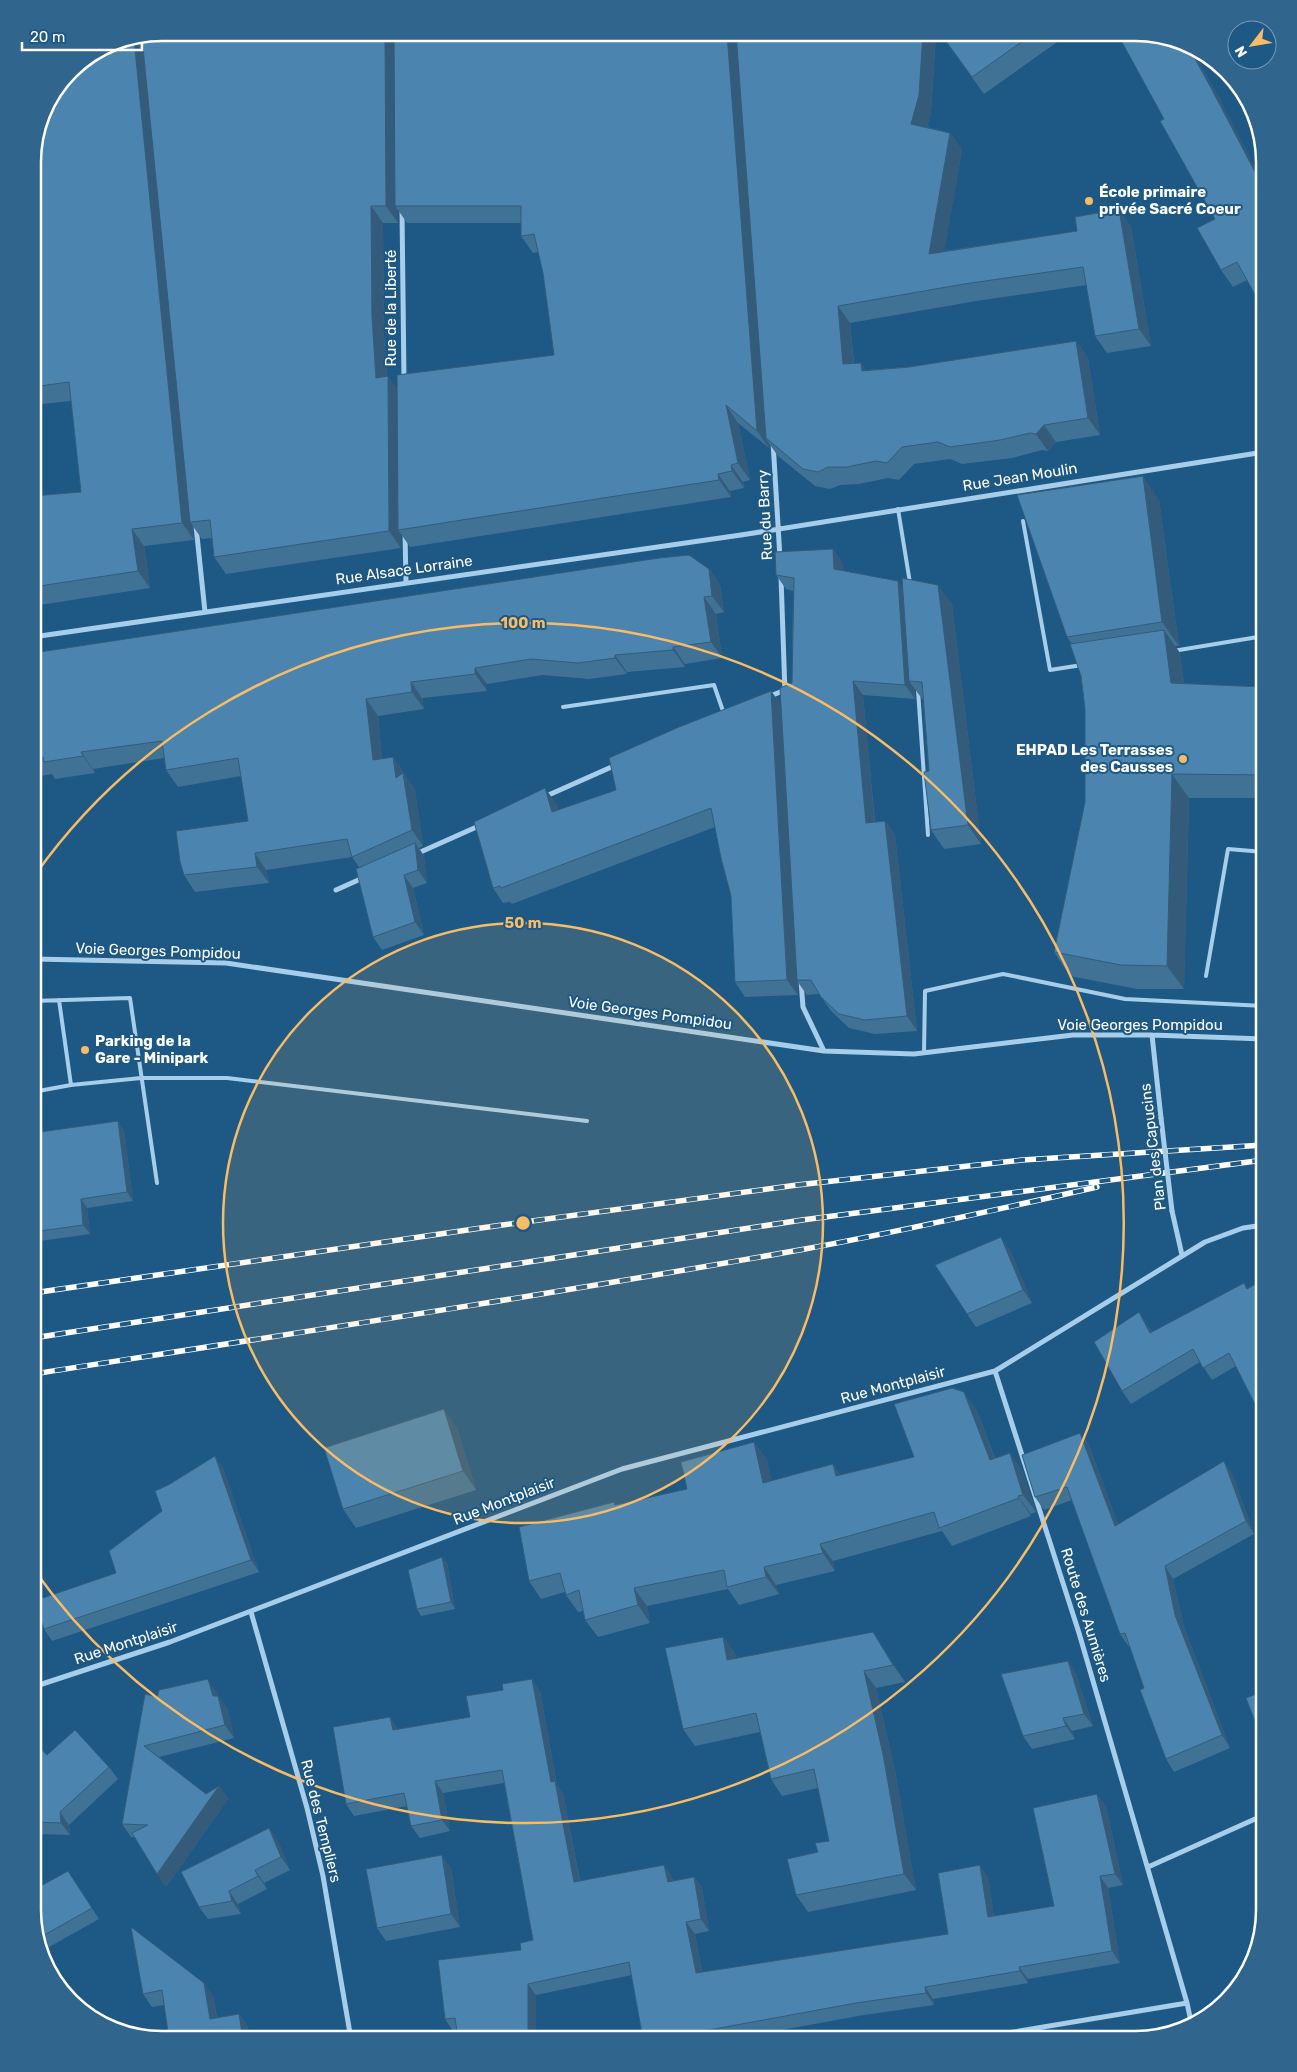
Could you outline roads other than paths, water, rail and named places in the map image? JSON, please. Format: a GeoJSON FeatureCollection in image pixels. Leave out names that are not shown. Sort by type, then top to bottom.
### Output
{"type":"FeatureCollection","features":[{"type":"Feature","properties":{"kind":"street","name":"Rue de la Liberté"},"geometry":{"type":"LineString","coordinates":[[402,202],[404,382]]}},
{"type":"Feature","properties":{"kind":"street","name":"Rue du Barry"},"geometry":{"type":"LineString","coordinates":[[772,438],[779,528],[785,700]]}},
{"type":"Feature","properties":{"kind":"street","name":"Rue Jean Moulin"},"geometry":{"type":"LineString","coordinates":[[779,528],[1256,453]]}},
{"type":"Feature","properties":{"kind":"street"},"geometry":{"type":"LineString","coordinates":[[195,515],[204,612]]}},
{"type":"Feature","properties":{"kind":"street"},"geometry":{"type":"LineString","coordinates":[[405,522],[406,583]]}},
{"type":"Feature","properties":{"kind":"street","name":"Rue Alsace Lorraine"},"geometry":{"type":"LineString","coordinates":[[42,636],[779,528]]}},
{"type":"Feature","properties":{"kind":"street"},"geometry":{"type":"LineString","coordinates":[[759,701],[785,690]]}},
{"type":"Feature","properties":{"kind":"street"},"geometry":{"type":"LineString","coordinates":[[716,720],[734,712]]}},
{"type":"Feature","properties":{"kind":"street"},"geometry":{"type":"LineString","coordinates":[[535,801],[626,760]]}},
{"type":"Feature","properties":{"kind":"street"},"geometry":{"type":"LineString","coordinates":[[408,857],[490,821]]}},
{"type":"Feature","properties":{"kind":"street"},"geometry":{"type":"LineString","coordinates":[[336,890],[372,874]]}},
{"type":"Feature","properties":{"kind":"street","name":"Voie Georges Pompidou"},"geometry":{"type":"LineString","coordinates":[[42,960],[226,963],[824,1051],[924,1053],[1074,1034],[1256,1039]]}},
{"type":"Feature","properties":{"kind":"street"},"geometry":{"type":"LineString","coordinates":[[801,978],[803,1007],[824,1051]]}},
{"type":"Feature","properties":{"kind":"street","name":"Plan des Capucins"},"geometry":{"type":"LineString","coordinates":[[1152,1035],[1172,1211],[1182,1255]]}},
{"type":"Feature","properties":{"kind":"street"},"geometry":{"type":"LineString","coordinates":[[995,1371],[1205,1242],[1244,1228],[1256,1226]]}},
{"type":"Feature","properties":{"kind":"street","name":"Rue Montplaisir"},"geometry":{"type":"LineString","coordinates":[[41,1684],[170,1642],[622,1469],[995,1371]]}},
{"type":"Feature","properties":{"kind":"street","name":"Route des Aumières"},"geometry":{"type":"LineString","coordinates":[[995,1371],[1079,1633],[1190,2017]]}},
{"type":"Feature","properties":{"kind":"street","name":"Rue des Templiers"},"geometry":{"type":"LineString","coordinates":[[250,1612],[307,1808],[323,1876],[349,2030]]}},
{"type":"Feature","properties":{"kind":"street"},"geometry":{"type":"LineString","coordinates":[[1148,1867],[1256,1819]]}},
{"type":"Feature","properties":{"kind":"street"},"geometry":{"type":"LineString","coordinates":[[1022,2031],[1187,2002]]}},
{"type":"Feature","properties":{"kind":"lane"},"geometry":{"type":"LineString","coordinates":[[898,509],[911,590]]}},
{"type":"Feature","properties":{"kind":"lane"},"geometry":{"type":"LineString","coordinates":[[1023,520],[1050,670],[1089,664]]}},
{"type":"Feature","properties":{"kind":"lane"},"geometry":{"type":"LineString","coordinates":[[1167,652],[1256,637]]}},
{"type":"Feature","properties":{"kind":"lane"},"geometry":{"type":"LineString","coordinates":[[563,707],[714,685],[725,716]]}},
{"type":"Feature","properties":{"kind":"lane"},"geometry":{"type":"LineString","coordinates":[[918,688],[928,835]]}},
{"type":"Feature","properties":{"kind":"lane"},"geometry":{"type":"LineString","coordinates":[[1206,976],[1228,849],[1256,851]]}},
{"type":"Feature","properties":{"kind":"lane"},"geometry":{"type":"LineString","coordinates":[[924,1053],[926,991],[1003,974],[1125,999],[1256,1006]]}},
{"type":"Feature","properties":{"kind":"lane"},"geometry":{"type":"LineString","coordinates":[[42,1001],[130,998],[157,1184]]}},
{"type":"Feature","properties":{"kind":"lane"},"geometry":{"type":"LineString","coordinates":[[59,1000],[71,1085]]}},
{"type":"Feature","properties":{"kind":"lane"},"geometry":{"type":"LineString","coordinates":[[41,1090],[71,1085],[141,1078],[227,1078],[587,1121]]}},
{"type":"Feature","properties":{"kind":"railway"},"geometry":{"type":"LineString","coordinates":[[41,1292],[495,1226],[797,1185],[1022,1160],[1256,1145]]}},
{"type":"Feature","properties":{"kind":"railway"},"geometry":{"type":"LineString","coordinates":[[41,1337],[802,1220],[1256,1161]]}},
{"type":"Feature","properties":{"kind":"railway"},"geometry":{"type":"LineString","coordinates":[[41,1373],[709,1266],[915,1227],[1097,1187]]}},
{"type":"Feature","properties":{"kind":"place","name":"École primaire privée Sacré Coeur"},"geometry":{"type":"Point","coordinates":[1089,201]}},
{"type":"Feature","properties":{"kind":"place","name":"EHPAD Les Terrasses des Causses"},"geometry":{"type":"Point","coordinates":[1183,759]}},
{"type":"Feature","properties":{"kind":"place","name":"Parking de la Gare - Minipark"},"geometry":{"type":"Point","coordinates":[85,1050]}}]}
